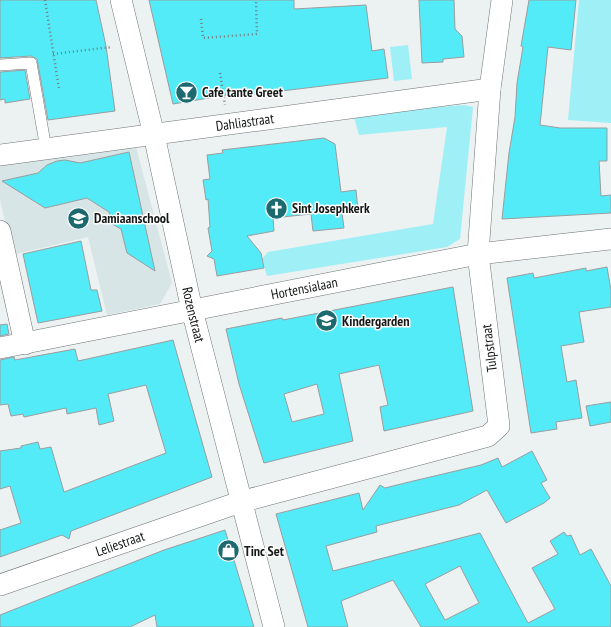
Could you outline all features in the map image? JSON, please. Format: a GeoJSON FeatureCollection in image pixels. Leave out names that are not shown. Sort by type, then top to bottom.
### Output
{"type":"FeatureCollection","features":[{"type":"Feature","properties":{"kind":"street","name":"Rozenstraat"},"geometry":{"type":"LineString","coordinates":[[121,0],[154,135],[192,310],[240,502],[274,627]]}},
{"type":"Feature","properties":{"kind":"street","name":"Tulpstraat"},"geometry":{"type":"LineString","coordinates":[[240,502],[488,436],[499,426],[478,254],[490,89],[502,0]]}},
{"type":"Feature","properties":{"kind":"street","name":"Dahliastraat"},"geometry":{"type":"LineString","coordinates":[[0,155],[490,89]]}},
{"type":"Feature","properties":{"kind":"street"},"geometry":{"type":"LineString","coordinates":[[0,231],[25,344]]}},
{"type":"Feature","properties":{"kind":"street","name":"Hortensialaan"},"geometry":{"type":"LineString","coordinates":[[0,348],[478,254],[611,239]]}},
{"type":"Feature","properties":{"kind":"street","name":"Leliestraat"},"geometry":{"type":"LineString","coordinates":[[0,585],[240,502]]}},
{"type":"Feature","properties":{"kind":"lane"},"geometry":{"type":"LineString","coordinates":[[0,65],[31,63],[46,149]]}},
{"type":"Feature","properties":{"kind":"path"},"geometry":{"type":"LineString","coordinates":[[45,0],[59,89]]}},
{"type":"Feature","properties":{"kind":"path"},"geometry":{"type":"LineString","coordinates":[[202,19],[203,38],[257,34],[256,0]]}},
{"type":"Feature","properties":{"kind":"path"},"geometry":{"type":"LineString","coordinates":[[53,54],[132,45]]}},
{"type":"Feature","properties":{"kind":"path"},"geometry":{"type":"LineString","coordinates":[[220,74],[228,125]]}},
{"type":"Feature","properties":{"kind":"shaded area"},"geometry":{"type":"Polygon","coordinates":[[[579,0],[611,0],[611,123],[568,120],[579,0]]]}},
{"type":"Feature","properties":{"kind":"shaded area"},"geometry":{"type":"Polygon","coordinates":[[[408,45],[412,79],[394,81],[390,47],[408,45]]]}},
{"type":"Feature","properties":{"kind":"shaded area"},"geometry":{"type":"Polygon","coordinates":[[[464,105],[473,107],[460,239],[447,247],[267,276],[262,259],[268,252],[433,224],[447,127],[359,135],[353,114],[464,105]]]}},
{"type":"Feature","properties":{"kind":"shaded area","name":"Damiaanschool"},"geometry":{"type":"Polygon","coordinates":[[[136,147],[172,283],[160,304],[107,315],[88,237],[12,255],[0,199],[0,165],[136,147]]]}},
{"type":"Feature","properties":{"kind":"building"},"geometry":{"type":"Polygon","coordinates":[[[0,0],[96,0],[106,46],[115,111],[48,120],[37,59],[31,56],[0,58],[0,0]]]}},
{"type":"Feature","properties":{"kind":"building"},"geometry":{"type":"Polygon","coordinates":[[[149,0],[294,0],[294,9],[366,5],[372,51],[384,49],[388,78],[257,94],[233,96],[233,94],[173,104],[149,0]]]}},
{"type":"Feature","properties":{"kind":"building"},"geometry":{"type":"Polygon","coordinates":[[[419,0],[454,0],[455,29],[462,36],[464,57],[443,59],[443,62],[422,63],[419,0]]]}},
{"type":"Feature","properties":{"kind":"building"},"geometry":{"type":"Polygon","coordinates":[[[529,0],[576,0],[571,50],[548,47],[540,125],[560,128],[607,128],[607,161],[599,161],[601,196],[611,195],[611,213],[502,219],[509,153],[515,117],[517,83],[523,47],[521,46],[529,0]]]}},
{"type":"Feature","properties":{"kind":"building"},"geometry":{"type":"Polygon","coordinates":[[[25,70],[30,99],[5,103],[5,99],[0,100],[0,72],[25,70]]]}},
{"type":"Feature","properties":{"kind":"building","name":"Sint Josephkerk"},"geometry":{"type":"Polygon","coordinates":[[[324,138],[335,144],[341,192],[356,190],[358,211],[342,213],[344,228],[313,231],[311,214],[273,218],[274,231],[247,236],[261,253],[264,268],[217,276],[214,259],[207,256],[212,251],[208,228],[210,227],[208,199],[206,200],[203,180],[210,179],[207,155],[223,153],[222,150],[324,138]]]}},
{"type":"Feature","properties":{"kind":"building"},"geometry":{"type":"Polygon","coordinates":[[[129,152],[155,271],[127,253],[121,229],[112,224],[109,212],[87,198],[45,208],[2,181],[38,173],[47,165],[57,161],[65,160],[80,163],[129,152]]]}},
{"type":"Feature","properties":{"kind":"building"},"geometry":{"type":"Polygon","coordinates":[[[81,241],[91,290],[97,290],[102,311],[38,323],[23,254],[81,241]]]}},
{"type":"Feature","properties":{"kind":"building"},"geometry":{"type":"Polygon","coordinates":[[[607,267],[611,290],[611,307],[579,312],[584,342],[561,346],[567,382],[576,380],[582,418],[556,422],[557,429],[531,433],[507,278],[533,273],[534,278],[586,268],[586,271],[607,267]]]}},
{"type":"Feature","properties":{"kind":"building"},"geometry":{"type":"Polygon","coordinates":[[[453,287],[473,411],[384,431],[380,407],[388,405],[379,365],[339,374],[353,441],[264,463],[239,384],[226,329],[282,318],[283,320],[453,287]],[[317,384],[284,394],[292,422],[324,414],[317,384]]]}},
{"type":"Feature","properties":{"kind":"building"},"geometry":{"type":"Polygon","coordinates":[[[7,324],[9,334],[0,336],[0,325],[7,324]]]}},
{"type":"Feature","properties":{"kind":"building"},"geometry":{"type":"Polygon","coordinates":[[[173,340],[212,477],[71,531],[69,539],[62,535],[0,557],[0,530],[21,523],[10,486],[0,489],[0,451],[21,448],[21,446],[38,442],[40,449],[51,447],[64,492],[166,453],[146,385],[108,394],[114,421],[99,425],[96,408],[67,414],[66,408],[24,417],[23,414],[11,416],[8,404],[0,405],[0,360],[14,357],[15,360],[75,349],[78,361],[173,340]]]}},
{"type":"Feature","properties":{"kind":"building"},"geometry":{"type":"Polygon","coordinates":[[[611,402],[611,422],[590,426],[586,406],[611,402]]]}},
{"type":"Feature","properties":{"kind":"building"},"geometry":{"type":"Polygon","coordinates":[[[532,451],[547,480],[541,483],[550,498],[544,503],[506,523],[487,490],[459,505],[376,526],[377,532],[326,546],[333,571],[480,533],[528,623],[555,609],[532,568],[558,554],[550,541],[564,532],[567,536],[571,535],[580,555],[591,549],[611,586],[611,627],[421,627],[393,580],[341,601],[348,627],[308,627],[276,514],[359,493],[363,510],[380,485],[385,488],[481,465],[498,458],[502,467],[532,451]],[[460,566],[425,584],[445,620],[479,603],[460,566]]]}},
{"type":"Feature","properties":{"kind":"building"},"geometry":{"type":"Polygon","coordinates":[[[225,530],[254,627],[157,627],[155,615],[130,627],[0,627],[0,615],[164,550],[225,530]]]}},
{"type":"Feature","properties":{"kind":"place","name":"Cafe tante Greet"},"geometry":{"type":"Point","coordinates":[186,92]}},
{"type":"Feature","properties":{"kind":"place","name":"Sint Josephkerk"},"geometry":{"type":"Point","coordinates":[277,208]}},
{"type":"Feature","properties":{"kind":"place","name":"Damiaanschool"},"geometry":{"type":"Point","coordinates":[79,218]}},
{"type":"Feature","properties":{"kind":"place","name":"Kindergarden"},"geometry":{"type":"Point","coordinates":[326,321]}},
{"type":"Feature","properties":{"kind":"place","name":"Tinc Set"},"geometry":{"type":"Point","coordinates":[229,551]}}]}
